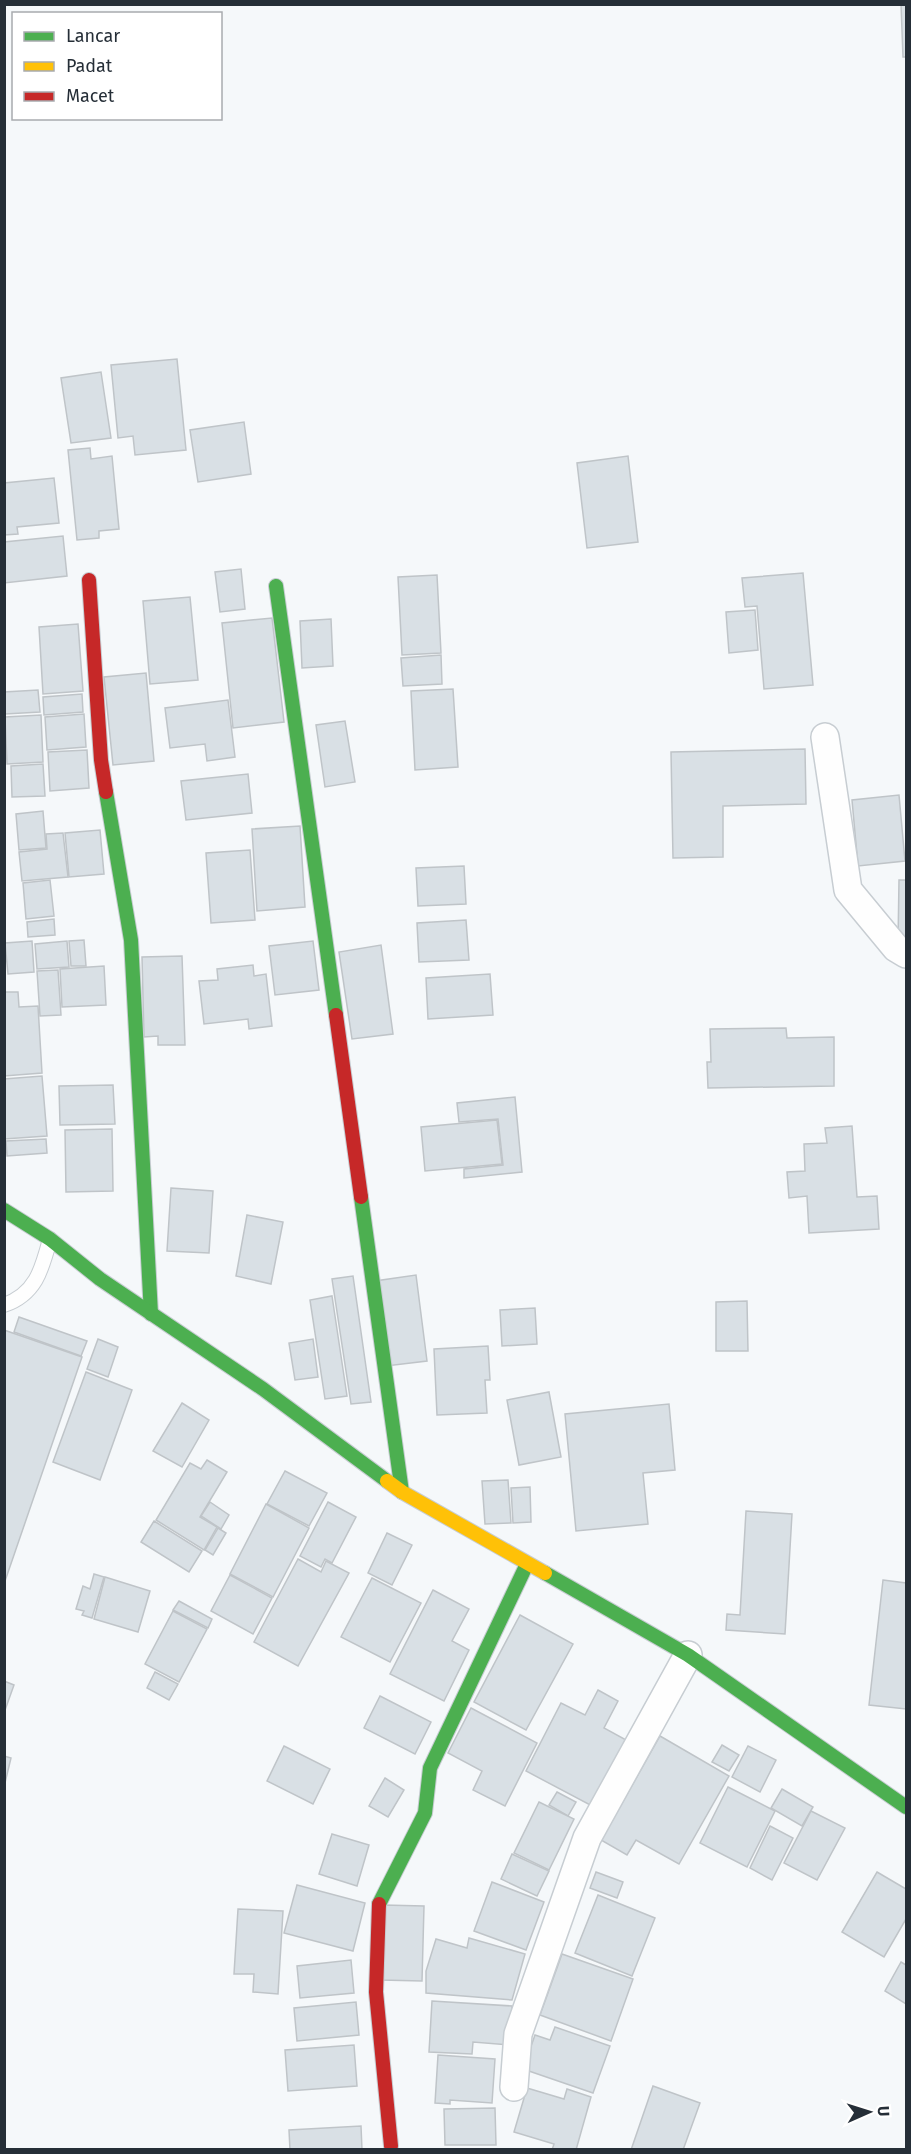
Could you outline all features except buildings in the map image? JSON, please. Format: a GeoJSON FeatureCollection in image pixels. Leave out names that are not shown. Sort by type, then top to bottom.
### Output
{"type":"FeatureCollection","features":[{"type":"Feature","properties":{"kind":"street"},"geometry":{"type":"LineString","coordinates":[[89,580],[101,760],[130,940],[151,1314]]}},
{"type":"Feature","properties":{"kind":"street"},"geometry":{"type":"LineString","coordinates":[[276,586],[402,1492]]}},
{"type":"Feature","properties":{"kind":"street"},"geometry":{"type":"LineString","coordinates":[[825,737],[848,890],[896,948],[906,954]]}},
{"type":"Feature","properties":{"kind":"street"},"geometry":{"type":"LineString","coordinates":[[4,1210],[50,1239],[100,1279],[263,1389],[402,1492],[688,1655],[906,1807]]}},
{"type":"Feature","properties":{"kind":"street"},"geometry":{"type":"LineString","coordinates":[[391,2146],[376,1992],[379,1904],[426,1813],[430,1768],[527,1564]]}},
{"type":"Feature","properties":{"kind":"street"},"geometry":{"type":"LineString","coordinates":[[514,2087],[518,2034],[586,1838],[688,1655]]}},
{"type":"Feature","properties":{"kind":"lane"},"geometry":{"type":"LineString","coordinates":[[4,1305],[14,1302],[31,1288],[40,1273],[50,1239]]}},
{"type":"Feature","properties":{"kind":"traffic: fast"},"geometry":{"type":"LineString","coordinates":[[276,586],[336,1015]]}},
{"type":"Feature","properties":{"kind":"traffic: fast"},"geometry":{"type":"LineString","coordinates":[[106,792],[131,940],[151,1314]]}},
{"type":"Feature","properties":{"kind":"traffic: fast"},"geometry":{"type":"LineString","coordinates":[[361,1197],[402,1492]]}},
{"type":"Feature","properties":{"kind":"traffic: fast"},"geometry":{"type":"LineString","coordinates":[[4,1210],[50,1239],[100,1279],[263,1389],[387,1481]]}},
{"type":"Feature","properties":{"kind":"traffic: fast"},"geometry":{"type":"LineString","coordinates":[[379,1904],[425,1813],[430,1768],[527,1564]]}},
{"type":"Feature","properties":{"kind":"traffic: fast"},"geometry":{"type":"LineString","coordinates":[[545,1573],[688,1655],[906,1807]]}},
{"type":"Feature","properties":{"kind":"traffic: slow"},"geometry":{"type":"LineString","coordinates":[[387,1481],[402,1492],[545,1573]]}},
{"type":"Feature","properties":{"kind":"traffic: jam"},"geometry":{"type":"LineString","coordinates":[[89,580],[101,760],[106,792]]}},
{"type":"Feature","properties":{"kind":"traffic: jam"},"geometry":{"type":"LineString","coordinates":[[336,1015],[361,1197]]}},
{"type":"Feature","properties":{"kind":"traffic: jam"},"geometry":{"type":"LineString","coordinates":[[379,1904],[376,1992],[391,2146]]}}]}
